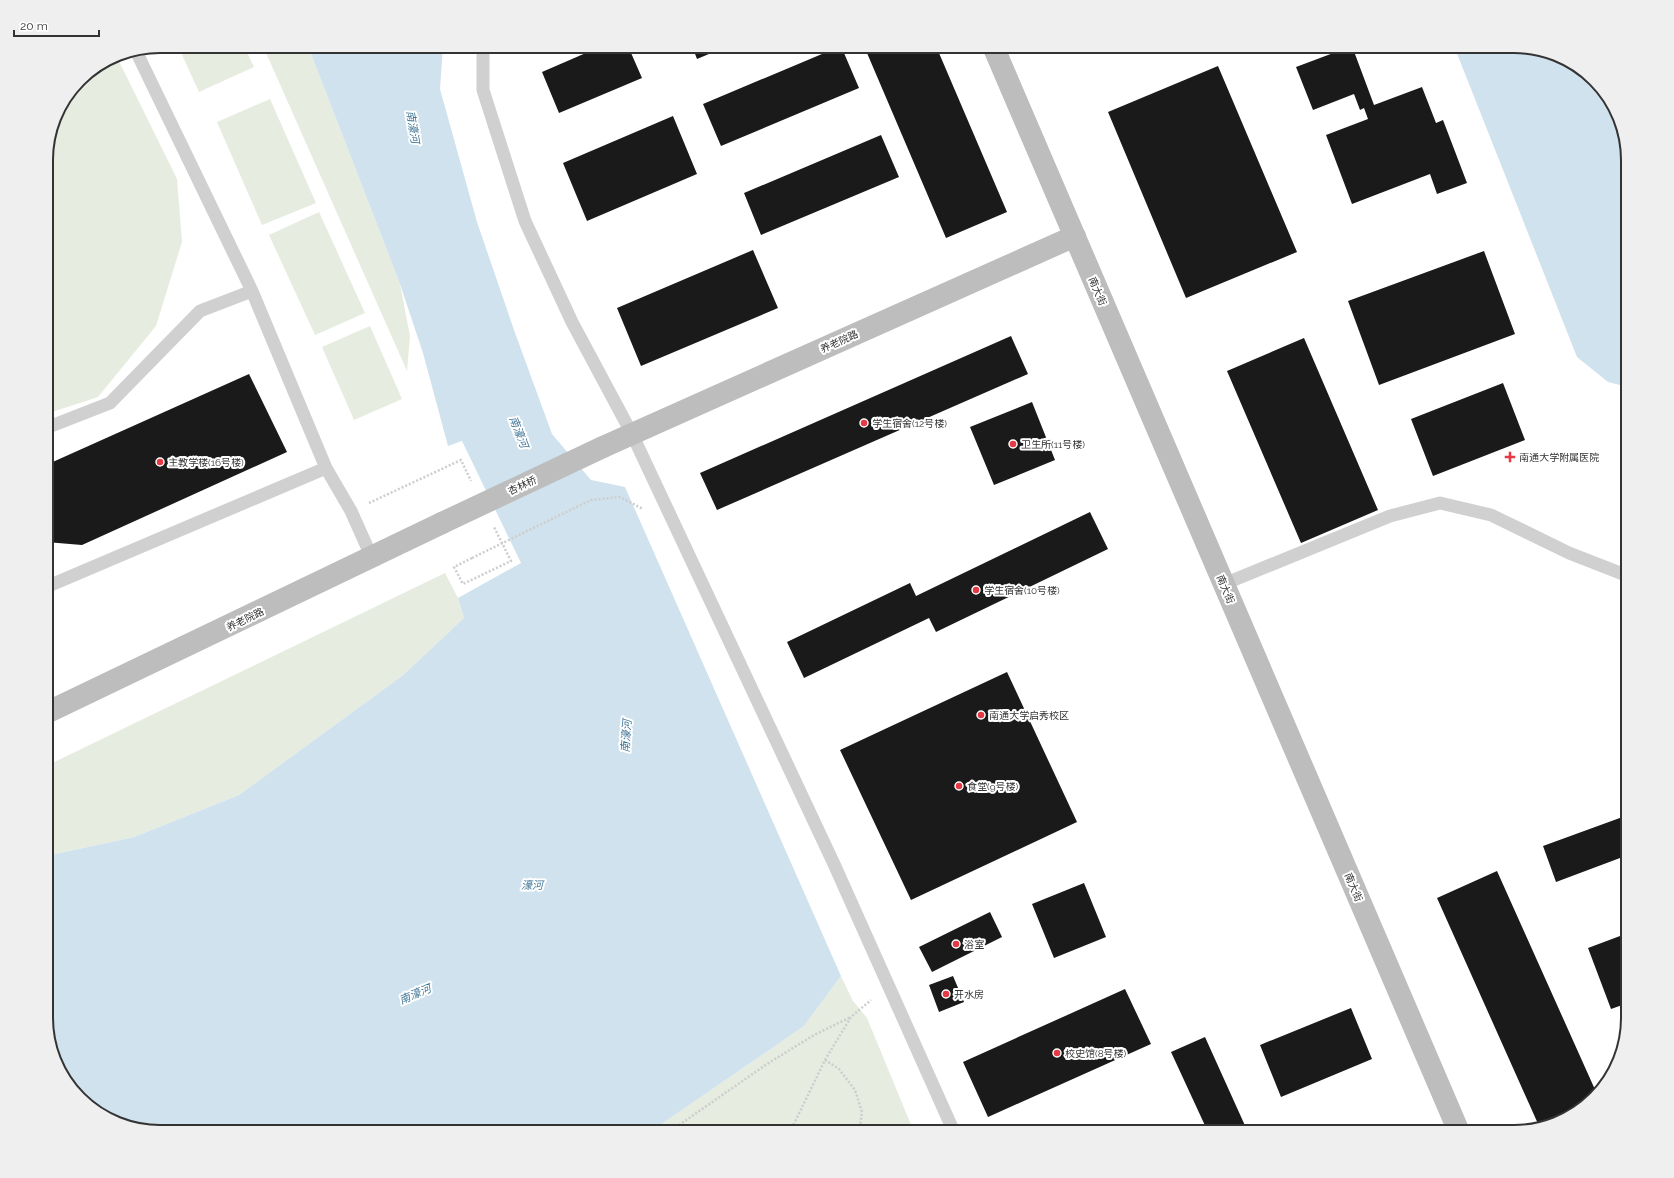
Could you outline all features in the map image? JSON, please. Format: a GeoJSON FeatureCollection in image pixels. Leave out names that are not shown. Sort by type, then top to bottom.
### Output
{"type":"FeatureCollection","features":[{"type":"Feature","properties":{"kind":"main road","name":"南大街"},"geometry":{"type":"LineString","coordinates":[[996,53],[1456,1125]]}},
{"type":"Feature","properties":{"kind":"main road","name":"养老院路"},"geometry":{"type":"LineString","coordinates":[[603,447],[1075,236]]}},
{"type":"Feature","properties":{"kind":"main road","name":"杏林桥"},"geometry":{"type":"LineString","coordinates":[[442,523],[603,447]]}},
{"type":"Feature","properties":{"kind":"main road","name":"养老院路"},"geometry":{"type":"LineString","coordinates":[[53,710],[372,558],[442,523]]}},
{"type":"Feature","properties":{"kind":"lane"},"geometry":{"type":"LineString","coordinates":[[483,53],[483,90],[525,221],[572,322],[632,434],[827,850],[951,1125]]}},
{"type":"Feature","properties":{"kind":"lane"},"geometry":{"type":"LineString","coordinates":[[138,56],[252,291],[326,468],[351,511],[372,558]]}},
{"type":"Feature","properties":{"kind":"lane"},"geometry":{"type":"LineString","coordinates":[[53,425],[110,403],[200,311],[252,291]]}},
{"type":"Feature","properties":{"kind":"lane"},"geometry":{"type":"LineString","coordinates":[[53,583],[326,468]]}},
{"type":"Feature","properties":{"kind":"lane"},"geometry":{"type":"LineString","coordinates":[[1224,584],[1390,516],[1440,502],[1491,515],[1569,554],[1621,573]]}},
{"type":"Feature","properties":{"kind":"path"},"geometry":{"type":"LineString","coordinates":[[472,558],[591,500],[620,497],[643,509]]}},
{"type":"Feature","properties":{"kind":"path"},"geometry":{"type":"LineString","coordinates":[[679,1125],[767,1064],[814,1035],[851,1017],[889,986]]}},
{"type":"Feature","properties":{"kind":"path"},"geometry":{"type":"LineString","coordinates":[[793,1125],[825,1060],[851,1017]]}},
{"type":"Feature","properties":{"kind":"path"},"geometry":{"type":"LineString","coordinates":[[825,1060],[840,1068],[855,1090],[862,1112],[860,1125]]}},
{"type":"Feature","properties":{"kind":"shaded area"},"geometry":{"type":"Polygon","coordinates":[[[181,53],[247,53],[254,67],[199,92],[181,53]]]}},
{"type":"Feature","properties":{"kind":"shaded area"},"geometry":{"type":"Polygon","coordinates":[[[266,53],[311,53],[400,284],[410,336],[407,371],[266,53]]]}},
{"type":"Feature","properties":{"kind":"shaded area"},"geometry":{"type":"Polygon","coordinates":[[[119,62],[177,179],[182,242],[156,326],[98,397],[53,412],[53,153],[61,119],[75,95],[101,71],[119,62]]]}},
{"type":"Feature","properties":{"kind":"shaded area"},"geometry":{"type":"Polygon","coordinates":[[[270,99],[316,203],[262,225],[217,122],[270,99]]]}},
{"type":"Feature","properties":{"kind":"shaded area"},"geometry":{"type":"Polygon","coordinates":[[[319,212],[365,313],[315,335],[269,235],[319,212]]]}},
{"type":"Feature","properties":{"kind":"shaded area"},"geometry":{"type":"Polygon","coordinates":[[[370,326],[402,399],[354,420],[322,347],[370,326]]]}},
{"type":"Feature","properties":{"kind":"shaded area"},"geometry":{"type":"Polygon","coordinates":[[[445,573],[458,598],[464,618],[402,676],[239,795],[134,837],[53,854],[53,763],[445,573]]]}},
{"type":"Feature","properties":{"kind":"shaded area"},"geometry":{"type":"Polygon","coordinates":[[[841,976],[853,1001],[867,1018],[911,1125],[660,1125],[804,1026],[841,976]]]}},
{"type":"Feature","properties":{"kind":"water","name":"濠河"},"geometry":{"type":"Polygon","coordinates":[[[311,53],[443,53],[440,89],[477,222],[552,434],[591,480],[625,487],[841,976],[804,1026],[660,1125],[146,1124],[119,1117],[101,1107],[75,1083],[61,1059],[53,1025],[53,854],[134,837],[239,795],[402,676],[464,618],[458,598],[521,563],[462,441],[448,446],[423,353],[400,284],[311,53]]]}},
{"type":"Feature","properties":{"kind":"water"},"geometry":{"type":"Polygon","coordinates":[[[1457,53],[1528,54],[1555,61],[1573,71],[1594,90],[1607,107],[1613,119],[1620,146],[1621,160],[1621,385],[1608,382],[1577,357],[1457,53]]]}},
{"type":"Feature","properties":{"kind":"building"},"geometry":{"type":"Polygon","coordinates":[[[586,53],[631,53],[642,78],[559,113],[542,72],[586,53]]]}},
{"type":"Feature","properties":{"kind":"building"},"geometry":{"type":"Polygon","coordinates":[[[695,53],[711,53],[697,59],[695,53]]]}},
{"type":"Feature","properties":{"kind":"building"},"geometry":{"type":"Polygon","coordinates":[[[824,53],[844,53],[859,88],[721,146],[703,104],[824,53]]]}},
{"type":"Feature","properties":{"kind":"building"},"geometry":{"type":"Polygon","coordinates":[[[867,53],[939,53],[1007,212],[946,238],[867,53]]]}},
{"type":"Feature","properties":{"kind":"building"},"geometry":{"type":"Polygon","coordinates":[[[1333,53],[1355,53],[1374,105],[1422,87],[1436,123],[1443,120],[1467,183],[1437,194],[1430,174],[1352,204],[1326,135],[1368,119],[1364,108],[1360,110],[1354,94],[1313,110],[1296,67],[1333,53]]]}},
{"type":"Feature","properties":{"kind":"building"},"geometry":{"type":"Polygon","coordinates":[[[1218,66],[1297,252],[1186,298],[1108,112],[1218,66]]]}},
{"type":"Feature","properties":{"kind":"building"},"geometry":{"type":"Polygon","coordinates":[[[673,116],[697,174],[587,221],[563,163],[673,116]]]}},
{"type":"Feature","properties":{"kind":"building"},"geometry":{"type":"Polygon","coordinates":[[[881,135],[899,177],[761,235],[744,193],[881,135]]]}},
{"type":"Feature","properties":{"kind":"building"},"geometry":{"type":"Polygon","coordinates":[[[753,250],[778,308],[641,366],[617,308],[753,250]]]}},
{"type":"Feature","properties":{"kind":"building"},"geometry":{"type":"Polygon","coordinates":[[[1484,251],[1515,334],[1379,385],[1348,301],[1484,251]]]}},
{"type":"Feature","properties":{"kind":"building","name":"学生宿舍(12号楼)"},"geometry":{"type":"Polygon","coordinates":[[[1011,336],[1028,374],[717,510],[700,473],[1011,336]]]}},
{"type":"Feature","properties":{"kind":"building"},"geometry":{"type":"Polygon","coordinates":[[[1304,338],[1378,510],[1301,543],[1227,371],[1304,338]]]}},
{"type":"Feature","properties":{"kind":"building","name":"主教学楼(16号楼)"},"geometry":{"type":"Polygon","coordinates":[[[249,374],[287,452],[82,545],[53,543],[53,462],[249,374]]]}},
{"type":"Feature","properties":{"kind":"building"},"geometry":{"type":"Polygon","coordinates":[[[1503,383],[1525,440],[1433,476],[1411,419],[1503,383]]]}},
{"type":"Feature","properties":{"kind":"building","name":"卫生所(11号楼)"},"geometry":{"type":"Polygon","coordinates":[[[1032,402],[1055,460],[994,485],[970,427],[1032,402]]]}},
{"type":"Feature","properties":{"kind":"building","name":"学生宿舍(10号楼)"},"geometry":{"type":"Polygon","coordinates":[[[1090,512],[1108,549],[936,632],[929,618],[804,678],[787,642],[910,583],[916,596],[1090,512]]]}},
{"type":"Feature","properties":{"kind":"building","name":"食堂(9号楼)"},"geometry":{"type":"Polygon","coordinates":[[[1007,672],[1077,822],[911,900],[840,750],[1007,672]]]}},
{"type":"Feature","properties":{"kind":"building"},"geometry":{"type":"Polygon","coordinates":[[[1621,818],[1621,858],[1556,882],[1543,846],[1621,818]]]}},
{"type":"Feature","properties":{"kind":"building"},"geometry":{"type":"Polygon","coordinates":[[[1497,871],[1594,1088],[1567,1111],[1555,1117],[1537,1122],[1437,898],[1497,871]]]}},
{"type":"Feature","properties":{"kind":"building"},"geometry":{"type":"Polygon","coordinates":[[[1084,883],[1106,937],[1054,958],[1032,904],[1084,883]]]}},
{"type":"Feature","properties":{"kind":"building","name":"浴室"},"geometry":{"type":"Polygon","coordinates":[[[990,912],[1002,937],[932,972],[919,947],[990,912]]]}},
{"type":"Feature","properties":{"kind":"building"},"geometry":{"type":"Polygon","coordinates":[[[1621,936],[1621,1005],[1611,1009],[1588,948],[1621,936]]]}},
{"type":"Feature","properties":{"kind":"building","name":"开水房"},"geometry":{"type":"Polygon","coordinates":[[[953,976],[964,1002],[939,1012],[929,985],[953,976]]]}},
{"type":"Feature","properties":{"kind":"building","name":"校史馆(8号楼)"},"geometry":{"type":"Polygon","coordinates":[[[1125,989],[1151,1044],[988,1117],[963,1062],[1125,989]]]}},
{"type":"Feature","properties":{"kind":"building"},"geometry":{"type":"Polygon","coordinates":[[[1351,1008],[1372,1059],[1281,1097],[1260,1045],[1351,1008]]]}},
{"type":"Feature","properties":{"kind":"building"},"geometry":{"type":"Polygon","coordinates":[[[1205,1037],[1245,1125],[1205,1125],[1171,1052],[1205,1037]]]}},
{"type":"Feature","properties":{"kind":"place","name":"学生宿舍(12号楼)"},"geometry":{"type":"Point","coordinates":[864,423]}},
{"type":"Feature","properties":{"kind":"place","name":"卫生所(11号楼)"},"geometry":{"type":"Point","coordinates":[1013,444]}},
{"type":"Feature","properties":{"kind":"place","name":"南通大学附属医院"},"geometry":{"type":"Point","coordinates":[1510,457]}},
{"type":"Feature","properties":{"kind":"place","name":"主教学楼(16号楼)"},"geometry":{"type":"Point","coordinates":[160,462]}},
{"type":"Feature","properties":{"kind":"place","name":"学生宿舍(10号楼)"},"geometry":{"type":"Point","coordinates":[976,590]}},
{"type":"Feature","properties":{"kind":"place","name":"南通大学启秀校区"},"geometry":{"type":"Point","coordinates":[981,715]}},
{"type":"Feature","properties":{"kind":"place","name":"食堂(9号楼)"},"geometry":{"type":"Point","coordinates":[959,786]}},
{"type":"Feature","properties":{"kind":"place","name":"浴室"},"geometry":{"type":"Point","coordinates":[956,944]}},
{"type":"Feature","properties":{"kind":"place","name":"开水房"},"geometry":{"type":"Point","coordinates":[946,994]}},
{"type":"Feature","properties":{"kind":"place","name":"校史馆(8号楼)"},"geometry":{"type":"Point","coordinates":[1057,1053]}},
{"type":"Feature","properties":{"kind":"water label","name":"南濠河"},"geometry":{"type":"Point","coordinates":[413,127]}},
{"type":"Feature","properties":{"kind":"water label","name":"南濠河"},"geometry":{"type":"Point","coordinates":[519,432]}},
{"type":"Feature","properties":{"kind":"water label","name":"南濠河"},"geometry":{"type":"Point","coordinates":[626,736]}},
{"type":"Feature","properties":{"kind":"water label","name":"南濠河"},"geometry":{"type":"Point","coordinates":[415,994]}}]}
